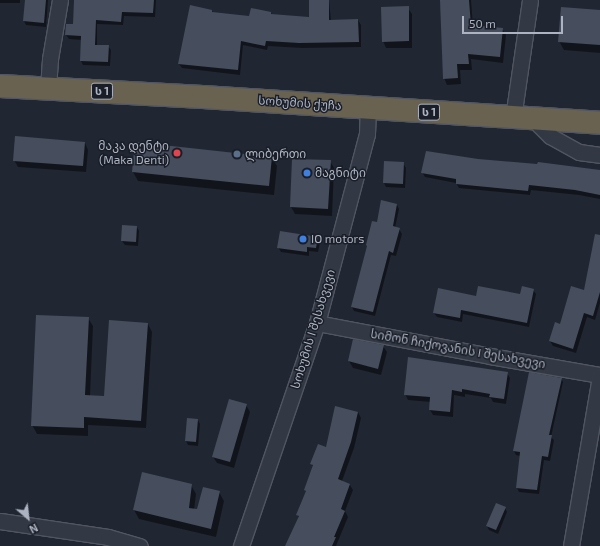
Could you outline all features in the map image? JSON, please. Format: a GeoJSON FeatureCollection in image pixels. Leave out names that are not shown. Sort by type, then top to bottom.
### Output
{"type":"FeatureCollection","features":[{"type":"Feature","properties":{"kind":"highway","name":"სოხუმის ქუჩა"},"geometry":{"type":"LineString","coordinates":[[0,86],[368,107],[524,119],[600,123]]}},
{"type":"Feature","properties":{"kind":"street"},"geometry":{"type":"LineString","coordinates":[[48,88],[50,59],[60,0]]}},
{"type":"Feature","properties":{"kind":"street"},"geometry":{"type":"LineString","coordinates":[[530,0],[524,119],[550,136],[579,152],[600,155]]}},
{"type":"Feature","properties":{"kind":"street","name":"სოხუმის I შესახვევი"},"geometry":{"type":"LineString","coordinates":[[241,546],[317,323],[367,134],[368,107]]}},
{"type":"Feature","properties":{"kind":"street","name":"სიმონ ჩიქოვანის I შესახვევი"},"geometry":{"type":"LineString","coordinates":[[317,323],[600,375]]}},
{"type":"Feature","properties":{"kind":"street"},"geometry":{"type":"LineString","coordinates":[[571,546],[600,375]]}},
{"type":"Feature","properties":{"kind":"street"},"geometry":{"type":"LineString","coordinates":[[0,521],[108,537],[140,546]]}},
{"type":"Feature","properties":{"kind":"building"},"geometry":{"type":"Polygon","coordinates":[[[25,0],[46,0],[44,23],[23,21],[25,0]]]}},
{"type":"Feature","properties":{"kind":"building"},"geometry":{"type":"Polygon","coordinates":[[[74,0],[154,0],[153,13],[122,12],[121,22],[96,20],[95,45],[109,45],[108,62],[80,61],[81,36],[65,35],[66,24],[73,24],[74,0]]]}},
{"type":"Feature","properties":{"kind":"building"},"geometry":{"type":"Polygon","coordinates":[[[309,0],[329,0],[329,20],[358,19],[359,42],[299,43],[266,41],[265,46],[241,41],[238,70],[178,64],[190,5],[212,10],[212,12],[249,16],[251,8],[271,12],[271,14],[309,17],[309,0]]]}},
{"type":"Feature","properties":{"kind":"building"},"geometry":{"type":"Polygon","coordinates":[[[440,0],[469,0],[471,25],[503,28],[500,57],[468,54],[469,64],[457,64],[458,78],[443,79],[440,0]]]}},
{"type":"Feature","properties":{"kind":"building"},"geometry":{"type":"Polygon","coordinates":[[[409,6],[409,41],[382,42],[381,7],[409,6]]]}},
{"type":"Feature","properties":{"kind":"building"},"geometry":{"type":"Polygon","coordinates":[[[561,7],[600,10],[600,45],[558,42],[561,7]]]}},
{"type":"Feature","properties":{"kind":"building"},"geometry":{"type":"Polygon","coordinates":[[[15,136],[85,142],[83,166],[13,161],[15,136]]]}},
{"type":"Feature","properties":{"kind":"building"},"geometry":{"type":"Polygon","coordinates":[[[135,142],[272,157],[269,186],[132,172],[135,142]]]}},
{"type":"Feature","properties":{"kind":"building"},"geometry":{"type":"Polygon","coordinates":[[[426,151],[478,159],[537,164],[538,162],[600,170],[600,195],[575,190],[529,185],[528,191],[456,184],[456,179],[421,173],[426,151]]]}},
{"type":"Feature","properties":{"kind":"building"},"geometry":{"type":"Polygon","coordinates":[[[292,159],[331,160],[328,209],[290,207],[292,159]]]}},
{"type":"Feature","properties":{"kind":"building"},"geometry":{"type":"Polygon","coordinates":[[[384,161],[404,162],[403,184],[383,183],[384,161]]]}},
{"type":"Feature","properties":{"kind":"building"},"geometry":{"type":"Polygon","coordinates":[[[381,200],[397,204],[393,226],[400,228],[393,253],[389,251],[373,312],[351,307],[372,221],[377,222],[381,200]]]}},
{"type":"Feature","properties":{"kind":"building"},"geometry":{"type":"Polygon","coordinates":[[[122,225],[137,226],[136,242],[121,241],[122,225]]]}},
{"type":"Feature","properties":{"kind":"building"},"geometry":{"type":"Polygon","coordinates":[[[280,231],[318,237],[316,248],[307,247],[307,252],[277,248],[280,231]]]}},
{"type":"Feature","properties":{"kind":"building"},"geometry":{"type":"Polygon","coordinates":[[[595,234],[600,235],[600,292],[593,316],[584,313],[573,349],[549,341],[555,322],[560,324],[571,286],[584,290],[595,234]]]}},
{"type":"Feature","properties":{"kind":"building"},"geometry":{"type":"Polygon","coordinates":[[[478,286],[520,294],[522,286],[534,289],[527,323],[461,310],[460,318],[433,313],[438,288],[476,296],[478,286]]]}},
{"type":"Feature","properties":{"kind":"building"},"geometry":{"type":"Polygon","coordinates":[[[36,315],[89,317],[85,395],[104,396],[109,320],[148,323],[141,421],[84,417],[84,428],[31,426],[36,315]]]}},
{"type":"Feature","properties":{"kind":"building"},"geometry":{"type":"Polygon","coordinates":[[[353,339],[384,345],[378,369],[348,361],[353,339]]]}},
{"type":"Feature","properties":{"kind":"building"},"geometry":{"type":"Polygon","coordinates":[[[408,357],[508,372],[504,399],[489,397],[490,394],[462,389],[462,392],[452,390],[450,412],[429,410],[430,397],[404,395],[408,357]]]}},
{"type":"Feature","properties":{"kind":"building"},"geometry":{"type":"Polygon","coordinates":[[[529,372],[562,378],[549,435],[552,435],[548,457],[542,456],[537,490],[516,488],[520,452],[513,451],[529,372]]]}},
{"type":"Feature","properties":{"kind":"building"},"geometry":{"type":"Polygon","coordinates":[[[229,399],[247,404],[230,462],[212,457],[229,399]]]}},
{"type":"Feature","properties":{"kind":"building"},"geometry":{"type":"Polygon","coordinates":[[[335,406],[358,412],[351,442],[338,479],[350,484],[341,509],[345,511],[334,537],[336,537],[332,546],[285,546],[299,516],[296,515],[306,491],[304,490],[313,465],[310,464],[318,444],[326,447],[335,406]]]}},
{"type":"Feature","properties":{"kind":"building"},"geometry":{"type":"Polygon","coordinates":[[[187,418],[198,419],[196,442],[185,441],[187,418]]]}},
{"type":"Feature","properties":{"kind":"building"},"geometry":{"type":"Polygon","coordinates":[[[142,472],[192,484],[189,508],[197,509],[203,487],[220,491],[211,529],[133,510],[142,472]]]}},
{"type":"Feature","properties":{"kind":"building"},"geometry":{"type":"Polygon","coordinates":[[[496,503],[506,507],[496,530],[486,526],[496,503]]]}},
{"type":"Feature","properties":{"kind":"place","name":"მაკა დენტი (Maka Denti)"},"geometry":{"type":"Point","coordinates":[177,153]}},
{"type":"Feature","properties":{"kind":"place","name":"ლიბერთი"},"geometry":{"type":"Point","coordinates":[237,154]}},
{"type":"Feature","properties":{"kind":"place","name":"მაგნიტი"},"geometry":{"type":"Point","coordinates":[307,173]}},
{"type":"Feature","properties":{"kind":"place","name":"IO motors"},"geometry":{"type":"Point","coordinates":[303,239]}}]}
